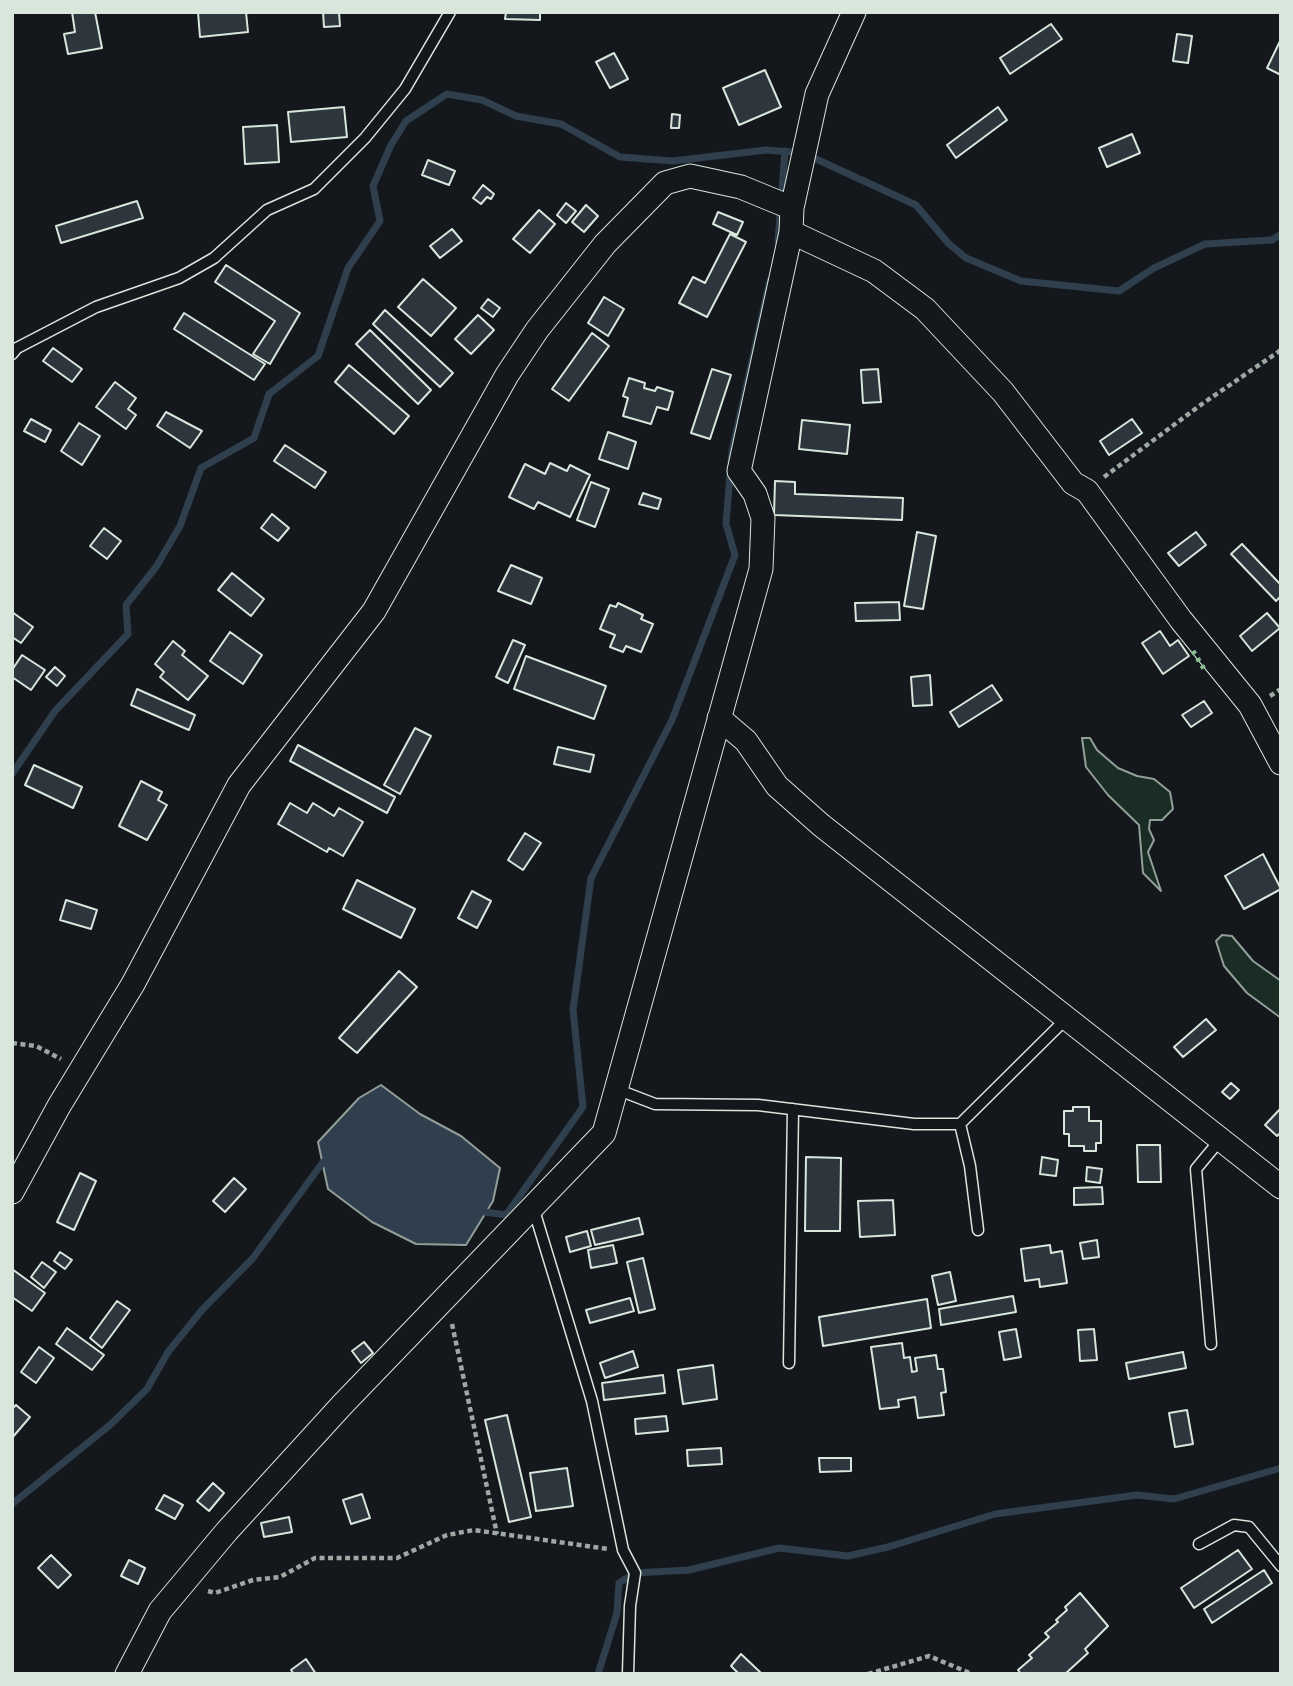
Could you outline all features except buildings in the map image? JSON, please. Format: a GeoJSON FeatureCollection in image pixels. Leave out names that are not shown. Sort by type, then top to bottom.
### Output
{"type":"FeatureCollection","features":[{"type":"Feature","properties":{"kind":"street"},"geometry":{"type":"LineString","coordinates":[[127,1674],[159,1611],[333,1415],[604,1133],[761,569],[763,517],[755,495],[739,471],[791,232],[792,208],[817,94],[854,12]]}},
{"type":"Feature","properties":{"kind":"street"},"geometry":{"type":"LineString","coordinates":[[12,1192],[133,984],[239,785],[374,611],[507,375],[537,330],[605,244],[664,183],[690,176],[741,187],[792,208]]}},
{"type":"Feature","properties":{"kind":"street"},"geometry":{"type":"LineString","coordinates":[[791,232],[874,271],[925,309],[1003,392],[1073,483],[1087,491],[1181,620],[1250,705],[1270,733],[1281,762]]}},
{"type":"Feature","properties":{"kind":"street"},"geometry":{"type":"LineString","coordinates":[[719,718],[746,741],[777,786],[821,825],[1281,1187]]}},
{"type":"Feature","properties":{"kind":"lane"},"geometry":{"type":"LineString","coordinates":[[12,354],[18,348],[96,307],[179,278],[214,258],[267,209],[314,189],[365,138],[405,89],[450,12]]}},
{"type":"Feature","properties":{"kind":"lane"},"geometry":{"type":"LineString","coordinates":[[616,1089],[655,1104],[758,1105],[914,1124],[960,1124],[1067,1018]]}},
{"type":"Feature","properties":{"kind":"lane"},"geometry":{"type":"LineString","coordinates":[[789,1363],[793,1109]]}},
{"type":"Feature","properties":{"kind":"lane"},"geometry":{"type":"LineString","coordinates":[[960,1124],[970,1166],[978,1230]]}},
{"type":"Feature","properties":{"kind":"lane"},"geometry":{"type":"LineString","coordinates":[[1211,1345],[1196,1169],[1220,1140]]}},
{"type":"Feature","properties":{"kind":"lane"},"geometry":{"type":"LineString","coordinates":[[533,1207],[592,1401],[623,1550],[635,1573],[630,1606],[628,1674]]}},
{"type":"Feature","properties":{"kind":"lane"},"geometry":{"type":"LineString","coordinates":[[1199,1544],[1234,1525],[1249,1527],[1281,1566]]}},
{"type":"Feature","properties":{"kind":"path"},"geometry":{"type":"LineString","coordinates":[[1087,491],[1202,404],[1281,350]]}},
{"type":"Feature","properties":{"kind":"path"},"geometry":{"type":"LineString","coordinates":[[12,1043],[36,1046],[80,1072]]}},
{"type":"Feature","properties":{"kind":"path"},"geometry":{"type":"LineString","coordinates":[[442,1301],[450,1314],[497,1534]]}},
{"type":"Feature","properties":{"kind":"path"},"geometry":{"type":"LineString","coordinates":[[184,1583],[215,1593],[253,1580],[280,1577],[315,1558],[397,1558],[447,1535],[474,1530],[623,1550]]}},
{"type":"Feature","properties":{"kind":"path"},"geometry":{"type":"LineString","coordinates":[[868,1674],[929,1656],[972,1674]]}},
{"type":"Feature","properties":{"kind":"green space"},"geometry":{"type":"Polygon","coordinates":[[[1082,738],[1090,738],[1097,750],[1118,768],[1154,779],[1170,792],[1173,809],[1162,820],[1150,820],[1149,829],[1154,840],[1148,852],[1161,891],[1143,873],[1139,825],[1108,795],[1086,767],[1082,738]]]}},
{"type":"Feature","properties":{"kind":"green space"},"geometry":{"type":"Polygon","coordinates":[[[1222,935],[1232,936],[1253,961],[1281,981],[1281,1018],[1247,993],[1224,966],[1216,941],[1222,935]]]}},
{"type":"Feature","properties":{"kind":"water"},"geometry":{"type":"Polygon","coordinates":[[[381,1085],[420,1114],[461,1136],[500,1168],[493,1201],[466,1245],[416,1244],[372,1222],[328,1189],[318,1142],[359,1098],[381,1085]]]}},
{"type":"Feature","properties":{"kind":"waterway"},"geometry":{"type":"LineString","coordinates":[[12,774],[55,711],[128,634],[126,605],[156,567],[180,526],[201,468],[254,438],[269,394],[318,356],[348,268],[380,221],[373,186],[391,145],[406,121],[447,94],[482,100],[516,116],[561,124],[620,157],[673,161],[766,150],[803,153],[916,205],[948,243],[966,258],[1021,281],[1119,291],[1154,268],[1205,244],[1272,240],[1281,234]]}},
{"type":"Feature","properties":{"kind":"waterway"},"geometry":{"type":"LineString","coordinates":[[778,241],[785,151]]}},
{"type":"Feature","properties":{"kind":"waterway"},"geometry":{"type":"LineString","coordinates":[[478,1211],[506,1215],[583,1107],[573,1010],[591,878],[672,720],[735,555],[726,524],[732,451],[770,280]]}},
{"type":"Feature","properties":{"kind":"waterway"},"geometry":{"type":"LineString","coordinates":[[12,1504],[110,1425],[147,1389],[168,1352],[202,1310],[253,1258],[323,1162],[329,1160]]}},
{"type":"Feature","properties":{"kind":"waterway"},"geometry":{"type":"LineString","coordinates":[[598,1674],[617,1613],[619,1583],[635,1573],[689,1570],[779,1548],[848,1556],[888,1547],[995,1514],[1137,1495],[1174,1499],[1281,1468]]}},
{"type":"Feature","properties":{"kind":"hedge"},"geometry":{"type":"LineString","coordinates":[[1193,651],[1204,669]]}}]}
